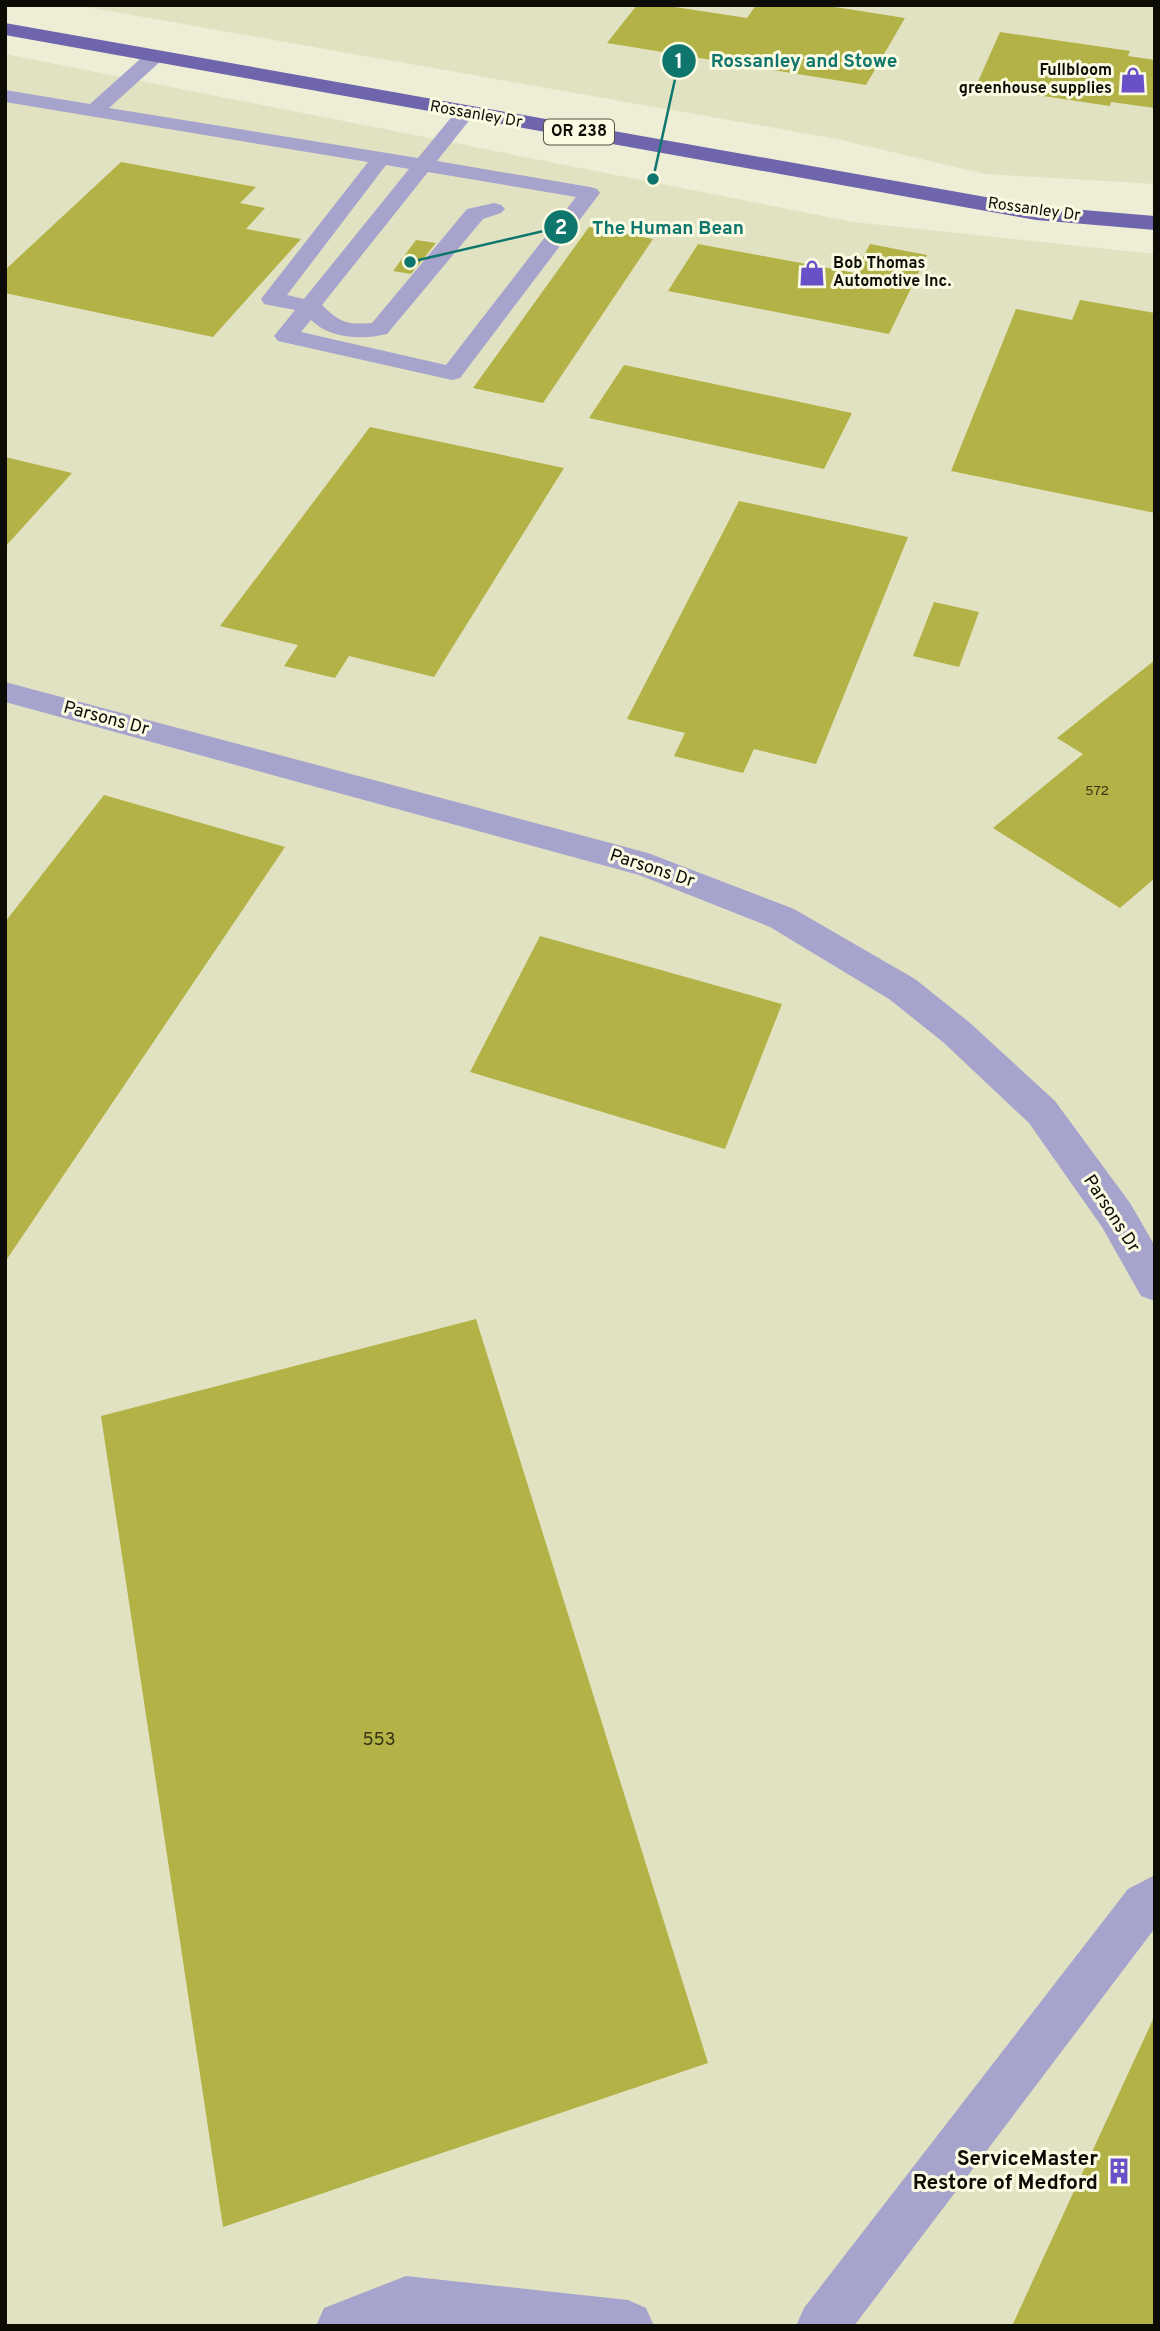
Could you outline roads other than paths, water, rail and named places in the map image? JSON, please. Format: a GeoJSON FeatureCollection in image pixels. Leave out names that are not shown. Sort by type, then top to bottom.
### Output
{"type":"FeatureCollection","features":[{"type":"Feature","properties":{"kind":"main road","name":"Rossanley Dr"},"geometry":{"type":"LineString","coordinates":[[5,29],[1036,213],[1155,223]]}},
{"type":"Feature","properties":{"kind":"street","name":"Parsons Dr"},"geometry":{"type":"LineString","coordinates":[[5,692],[648,865],[782,918],[902,989],[956,1031],[1042,1112],[1116,1215],[1155,1284]]}},
{"type":"Feature","properties":{"kind":"lane"},"geometry":{"type":"LineString","coordinates":[[94,111],[155,56]]}},
{"type":"Feature","properties":{"kind":"lane"},"geometry":{"type":"LineString","coordinates":[[5,96],[380,160],[423,167],[512,181],[590,193],[452,373],[286,336],[311,307],[423,167],[465,113]]}},
{"type":"Feature","properties":{"kind":"lane"},"geometry":{"type":"LineString","coordinates":[[380,160],[272,299],[311,307],[329,325],[355,331],[379,329],[475,214],[494,209]]}},
{"type":"Feature","properties":{"kind":"lane"},"geometry":{"type":"LineString","coordinates":[[379,357],[494,209],[512,181]]}},
{"type":"Feature","properties":{"kind":"lane"},"geometry":{"type":"LineString","coordinates":[[822,2326],[1144,1905],[1155,1898]]}},
{"type":"Feature","properties":{"kind":"lane"},"geometry":{"type":"LineString","coordinates":[[342,2326],[406,2302],[628,2326]]}},
{"type":"Feature","properties":{"kind":"place","name":"Fullbloom greenhouse supplies"},"geometry":{"type":"Point","coordinates":[1133,80]}},
{"type":"Feature","properties":{"kind":"place","name":"Rossanley and Stowe"},"geometry":{"type":"Point","coordinates":[653,179]}},
{"type":"Feature","properties":{"kind":"place","name":"The Human Bean"},"geometry":{"type":"Point","coordinates":[410,262]}},
{"type":"Feature","properties":{"kind":"place","name":"Bob Thomas Automotive Inc."},"geometry":{"type":"Point","coordinates":[812,273]}},
{"type":"Feature","properties":{"kind":"place","name":"ServiceMaster Restore of Medford"},"geometry":{"type":"Point","coordinates":[1119,2171]}}]}
